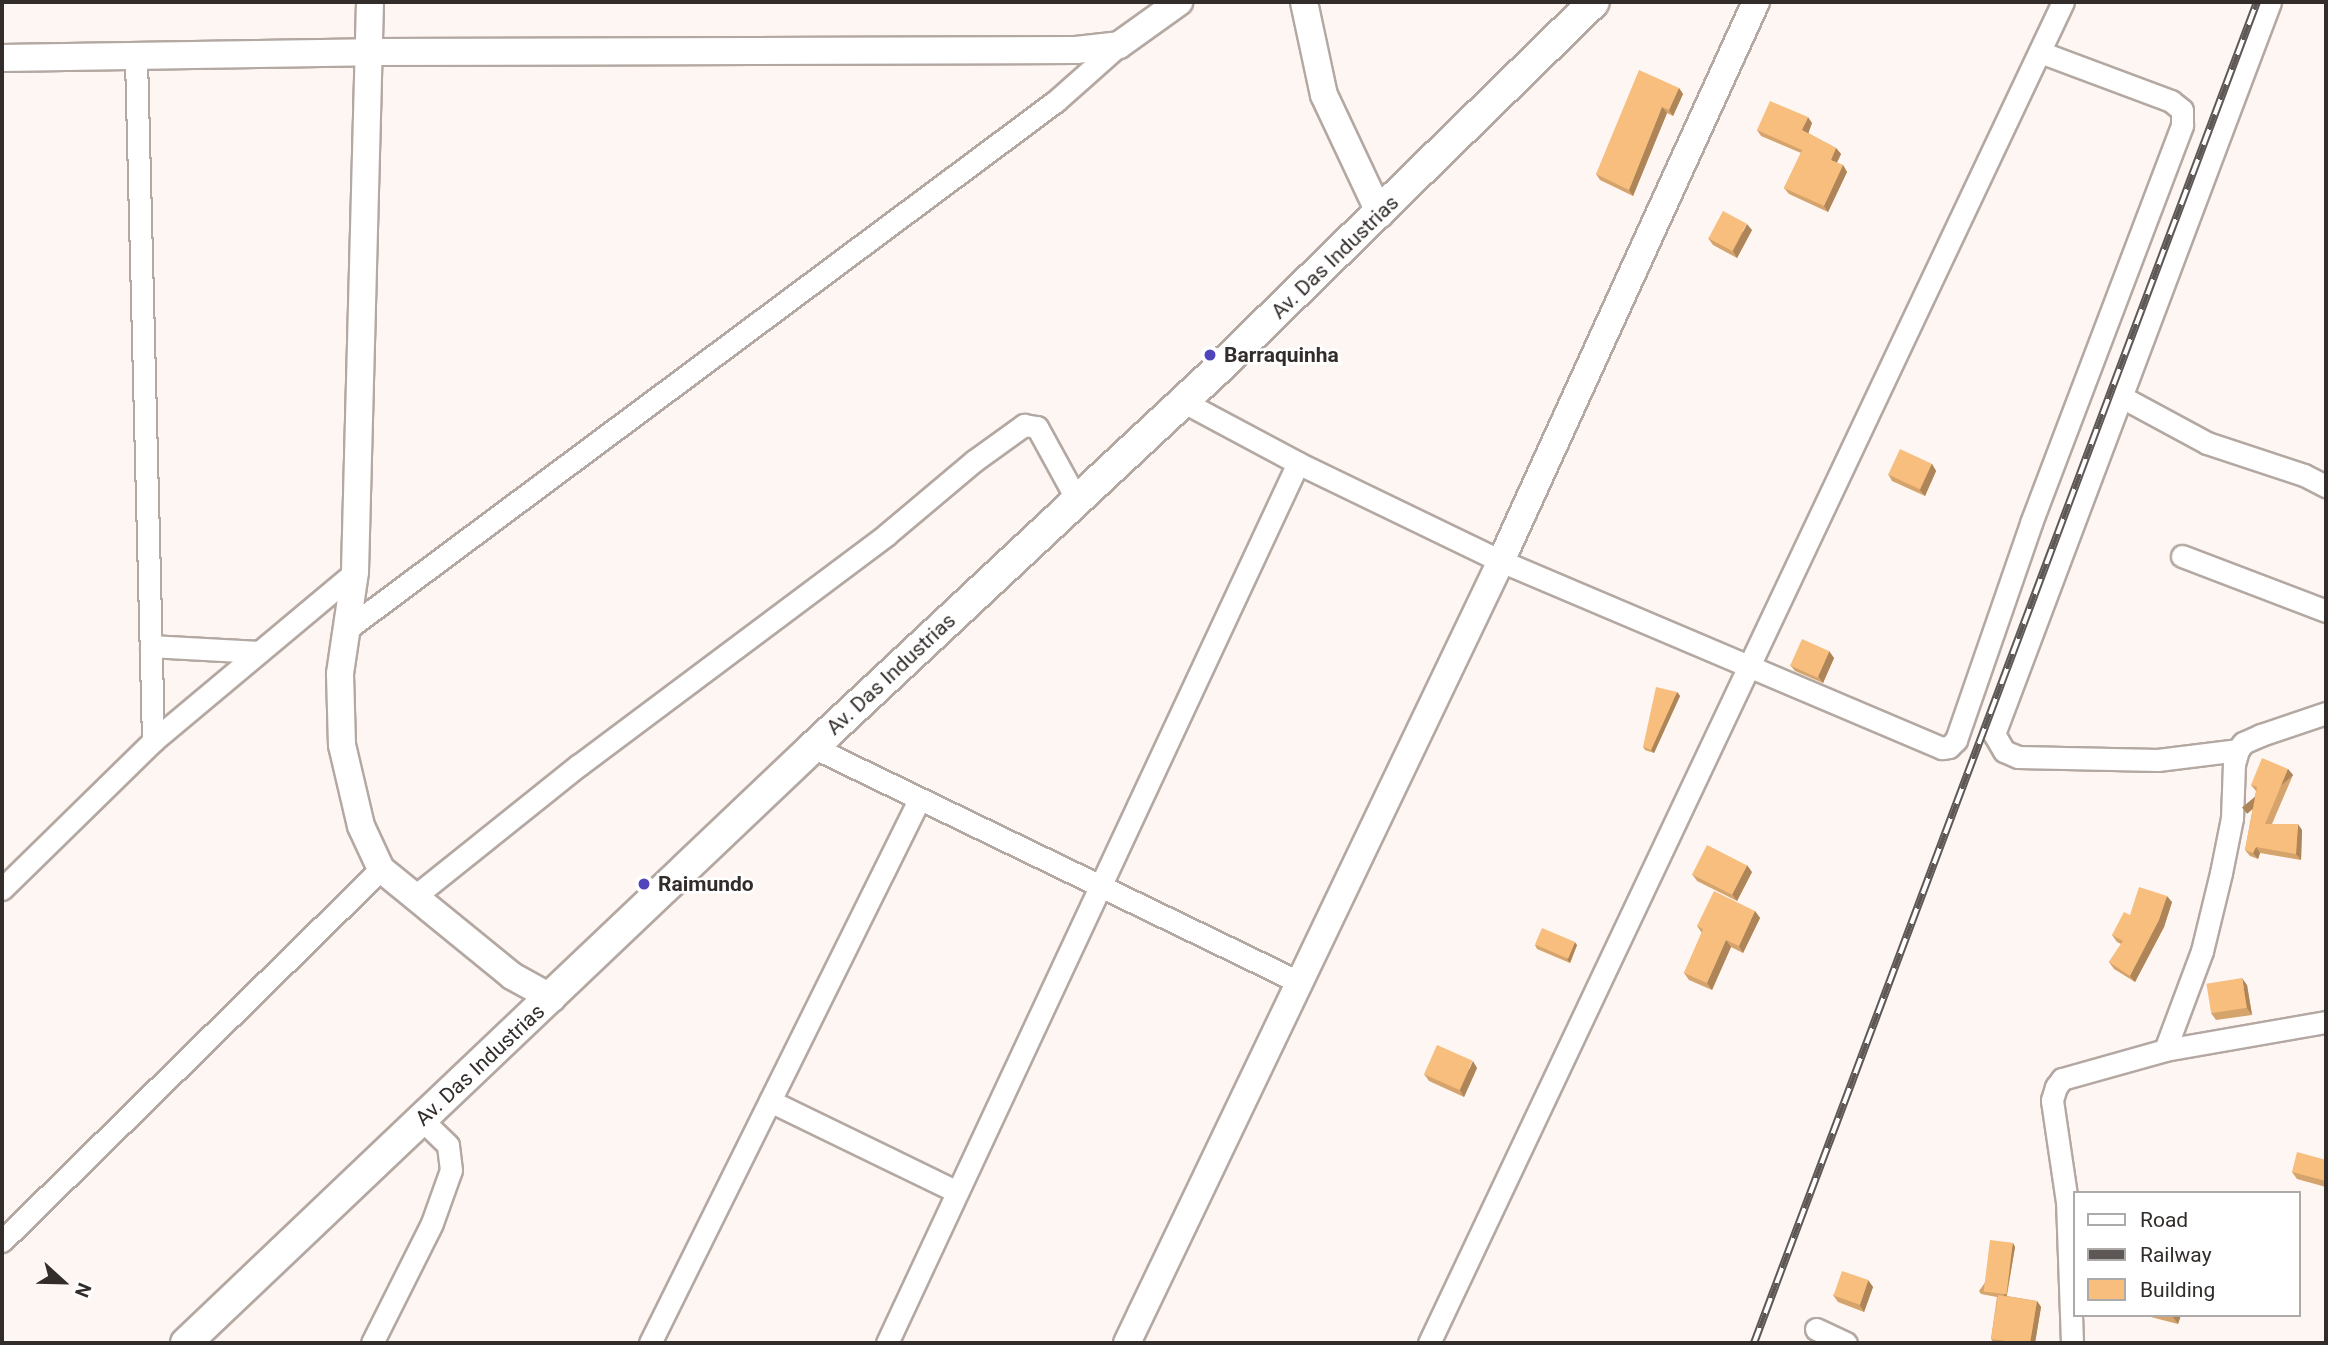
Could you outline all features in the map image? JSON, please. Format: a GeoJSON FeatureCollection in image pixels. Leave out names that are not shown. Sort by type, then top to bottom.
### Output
{"type":"FeatureCollection","features":[{"type":"Feature","properties":{"kind":"main road","name":"Av. Das Industrias"},"geometry":{"type":"LineString","coordinates":[[186,1343],[552,998],[813,747],[1380,214],[1594,2]]}},
{"type":"Feature","properties":{"kind":"street"},"geometry":{"type":"LineString","coordinates":[[370,2],[355,572],[340,674],[342,745],[361,826],[381,869],[512,976],[552,998]]}},
{"type":"Feature","properties":{"kind":"street"},"geometry":{"type":"LineString","coordinates":[[347,629],[1056,101],[1119,45],[1179,2]]}},
{"type":"Feature","properties":{"kind":"street"},"geometry":{"type":"LineString","coordinates":[[1304,2],[1324,95],[1380,214]]}},
{"type":"Feature","properties":{"kind":"street"},"geometry":{"type":"LineString","coordinates":[[1127,1343],[1501,561],[1756,2]]}},
{"type":"Feature","properties":{"kind":"street"},"geometry":{"type":"LineString","coordinates":[[1429,1343],[1751,667],[2063,2]]}},
{"type":"Feature","properties":{"kind":"street"},"geometry":{"type":"LineString","coordinates":[[2238,750],[2158,760],[2018,757],[2004,751],[1994,734],[2270,2]]}},
{"type":"Feature","properties":{"kind":"street"},"geometry":{"type":"LineString","coordinates":[[2,58],[136,58],[369,52],[1062,51],[1119,45]]}},
{"type":"Feature","properties":{"kind":"street"},"geometry":{"type":"LineString","coordinates":[[1182,401],[1298,463],[1501,561],[1942,748],[1949,747],[1956,740],[2031,523],[2182,125],[2182,110],[2171,102],[2040,52]]}},
{"type":"Feature","properties":{"kind":"street"},"geometry":{"type":"LineString","coordinates":[[136,58],[153,741]]}},
{"type":"Feature","properties":{"kind":"street"},"geometry":{"type":"LineString","coordinates":[[2120,396],[2207,443],[2304,475],[2326,486]]}},
{"type":"Feature","properties":{"kind":"street"},"geometry":{"type":"LineString","coordinates":[[414,897],[579,765],[886,535],[974,461],[1024,425],[1037,427],[1077,500]]}},
{"type":"Feature","properties":{"kind":"street"},"geometry":{"type":"LineString","coordinates":[[887,1343],[1298,463]]}},
{"type":"Feature","properties":{"kind":"street"},"geometry":{"type":"LineString","coordinates":[[2182,556],[2326,611]]}},
{"type":"Feature","properties":{"kind":"street"},"geometry":{"type":"LineString","coordinates":[[2,889],[153,741],[355,572]]}},
{"type":"Feature","properties":{"kind":"street"},"geometry":{"type":"LineString","coordinates":[[150,646],[258,652]]}},
{"type":"Feature","properties":{"kind":"street"},"geometry":{"type":"LineString","coordinates":[[2165,1050],[2202,951],[2221,873],[2232,818],[2234,764],[2238,750],[2243,743],[2261,735],[2326,713]]}},
{"type":"Feature","properties":{"kind":"street"},"geometry":{"type":"LineString","coordinates":[[813,747],[1299,982]]}},
{"type":"Feature","properties":{"kind":"street"},"geometry":{"type":"LineString","coordinates":[[650,1343],[919,800]]}},
{"type":"Feature","properties":{"kind":"street"},"geometry":{"type":"LineString","coordinates":[[2,1241],[381,869]]}},
{"type":"Feature","properties":{"kind":"street"},"geometry":{"type":"LineString","coordinates":[[2072,1343],[2067,1202],[2052,1100],[2062,1079],[2165,1050],[2326,1022]]}},
{"type":"Feature","properties":{"kind":"street"},"geometry":{"type":"LineString","coordinates":[[770,1101],[957,1192]]}},
{"type":"Feature","properties":{"kind":"street"},"geometry":{"type":"LineString","coordinates":[[372,1343],[432,1223],[451,1170],[448,1145],[422,1120]]}},
{"type":"Feature","properties":{"kind":"street"},"geometry":{"type":"LineString","coordinates":[[1816,1329],[1846,1343]]}},
{"type":"Feature","properties":{"kind":"building"},"geometry":{"type":"Polygon","coordinates":[[[1639,70],[1679,88],[1669,110],[1662,107],[1629,190],[1596,174],[1639,70]]]}},
{"type":"Feature","properties":{"kind":"building"},"geometry":{"type":"Polygon","coordinates":[[[1770,101],[1808,117],[1802,130],[1836,148],[1831,160],[1843,165],[1824,206],[1784,188],[1802,150],[1757,130],[1770,101]]]}},
{"type":"Feature","properties":{"kind":"building"},"geometry":{"type":"Polygon","coordinates":[[[1723,211],[1747,224],[1732,251],[1708,238],[1723,211]]]}},
{"type":"Feature","properties":{"kind":"building"},"geometry":{"type":"Polygon","coordinates":[[[1900,449],[1932,464],[1920,489],[1888,474],[1900,449]]]}},
{"type":"Feature","properties":{"kind":"building"},"geometry":{"type":"Polygon","coordinates":[[[1802,639],[1829,651],[1818,678],[1790,665],[1802,639]]]}},
{"type":"Feature","properties":{"kind":"building"},"geometry":{"type":"Polygon","coordinates":[[[1656,687],[1677,692],[1651,750],[1643,747],[1656,687]]]}},
{"type":"Feature","properties":{"kind":"building"},"geometry":{"type":"Polygon","coordinates":[[[2262,758],[2288,769],[2265,824],[2298,824],[2296,854],[2256,847],[2253,853],[2245,850],[2257,787],[2251,785],[2262,758]]]}},
{"type":"Feature","properties":{"kind":"building"},"geometry":{"type":"Polygon","coordinates":[[[1707,845],[1747,865],[1732,895],[1692,874],[1707,845]]]}},
{"type":"Feature","properties":{"kind":"building"},"geometry":{"type":"Polygon","coordinates":[[[2139,887],[2167,896],[2159,920],[2130,976],[2109,962],[2123,941],[2112,935],[2124,912],[2130,915],[2139,887]]]}},
{"type":"Feature","properties":{"kind":"building"},"geometry":{"type":"Polygon","coordinates":[[[1714,891],[1755,911],[1739,946],[1726,940],[1707,983],[1684,973],[1703,929],[1697,926],[1714,891]]]}},
{"type":"Feature","properties":{"kind":"building"},"geometry":{"type":"Polygon","coordinates":[[[1542,928],[1575,942],[1568,959],[1535,945],[1542,928]]]}},
{"type":"Feature","properties":{"kind":"building"},"geometry":{"type":"Polygon","coordinates":[[[2242,978],[2247,1008],[2211,1013],[2206,984],[2242,978]]]}},
{"type":"Feature","properties":{"kind":"building"},"geometry":{"type":"Polygon","coordinates":[[[1437,1045],[1473,1061],[1460,1090],[1424,1074],[1437,1045]]]}},
{"type":"Feature","properties":{"kind":"building"},"geometry":{"type":"Polygon","coordinates":[[[2297,1152],[2326,1160],[2326,1181],[2292,1172],[2297,1152]]]}},
{"type":"Feature","properties":{"kind":"building"},"geometry":{"type":"Polygon","coordinates":[[[1990,1240],[2013,1243],[2006,1294],[1984,1292],[1990,1240]]]}},
{"type":"Feature","properties":{"kind":"building"},"geometry":{"type":"Polygon","coordinates":[[[1842,1271],[1868,1280],[1860,1305],[1834,1296],[1842,1271]]]}},
{"type":"Feature","properties":{"kind":"building"},"geometry":{"type":"Polygon","coordinates":[[[1998,1295],[2037,1301],[2030,1343],[1991,1339],[1998,1295]]]}},
{"type":"Feature","properties":{"kind":"railway"},"geometry":{"type":"LineString","coordinates":[[1754,1343],[2257,2]]}},
{"type":"Feature","properties":{"kind":"place","name":"Barraquinha"},"geometry":{"type":"Point","coordinates":[1210,355]}},
{"type":"Feature","properties":{"kind":"place","name":"Raimundo"},"geometry":{"type":"Point","coordinates":[644,884]}}]}
